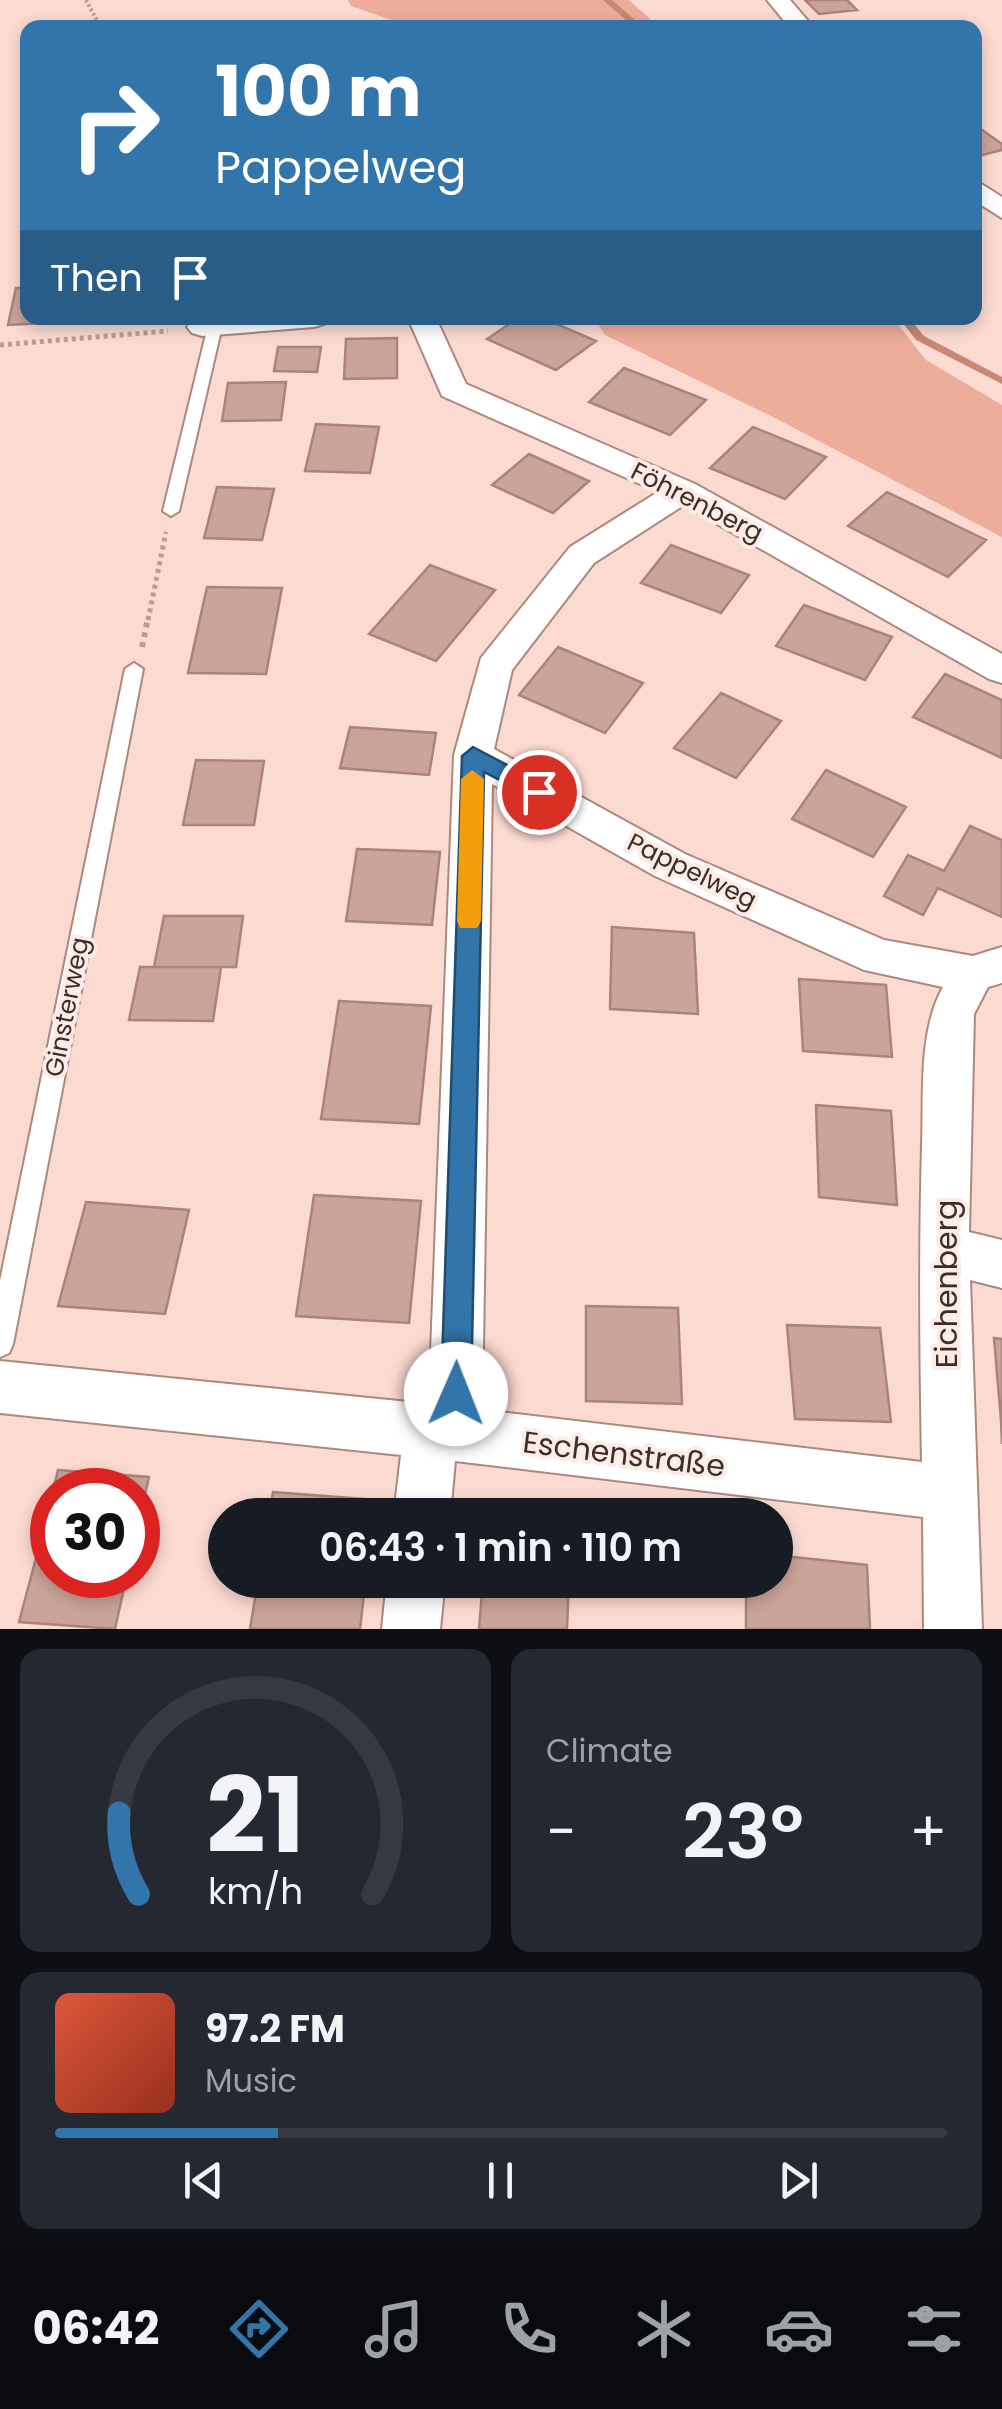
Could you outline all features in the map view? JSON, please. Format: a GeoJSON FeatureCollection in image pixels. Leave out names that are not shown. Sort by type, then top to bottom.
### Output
{"type":"FeatureCollection","features":[{"type":"Feature","properties":{"kind":"street"},"geometry":{"type":"LineString","coordinates":[[778,0],[795,20]]}},
{"type":"Feature","properties":{"kind":"street"},"geometry":{"type":"LineString","coordinates":[[982,194],[1002,210]]}},
{"type":"Feature","properties":{"kind":"street"},"geometry":{"type":"LineString","coordinates":[[209,327],[232,325]]}},
{"type":"Feature","properties":{"kind":"street","name":"Föhrenberg"},"geometry":{"type":"LineString","coordinates":[[425,325],[453,390],[683,491],[1002,670]]}},
{"type":"Feature","properties":{"kind":"street"},"geometry":{"type":"LineString","coordinates":[[426,1498],[442,1434],[473,756],[494,667],[582,555],[683,491]]}},
{"type":"Feature","properties":{"kind":"street","name":"Pappelweg"},"geometry":{"type":"LineString","coordinates":[[473,756],[670,864],[879,958],[988,970]]}},
{"type":"Feature","properties":{"kind":"street","name":"Eichenberg"},"geometry":{"type":"LineString","coordinates":[[953,1629],[944,1250],[952,1014],[988,970]]}},
{"type":"Feature","properties":{"kind":"street"},"geometry":{"type":"LineString","coordinates":[[944,1250],[1002,1264]]}},
{"type":"Feature","properties":{"kind":"street","name":"Eschenstraße"},"geometry":{"type":"LineString","coordinates":[[0,1386],[949,1493]]}},
{"type":"Feature","properties":{"kind":"street"},"geometry":{"type":"LineString","coordinates":[[411,1629],[414,1598]]}},
{"type":"Feature","properties":{"kind":"lane"},"geometry":{"type":"LineString","coordinates":[[170,512],[209,327]]}},
{"type":"Feature","properties":{"kind":"lane","name":"Ginsterweg"},"geometry":{"type":"LineString","coordinates":[[0,1344],[136,665]]}},
{"type":"Feature","properties":{"kind":"path"},"geometry":{"type":"LineString","coordinates":[[0,344],[209,327]]}},
{"type":"Feature","properties":{"kind":"path"},"geometry":{"type":"LineString","coordinates":[[136,665],[170,512]]}},
{"type":"Feature","properties":{"kind":"shaded area"},"geometry":{"type":"Polygon","coordinates":[[[348,0],[629,0],[651,20],[391,20],[351,6],[348,0]]]}},
{"type":"Feature","properties":{"kind":"shaded area"},"geometry":{"type":"Polygon","coordinates":[[[599,325],[898,325],[926,360],[1002,405],[1002,537],[775,418],[605,335],[599,325]]]}},
{"type":"Feature","properties":{"kind":"building"},"geometry":{"type":"Polygon","coordinates":[[[805,0],[847,0],[857,10],[819,14],[805,0]]]}},
{"type":"Feature","properties":{"kind":"building"},"geometry":{"type":"Polygon","coordinates":[[[982,130],[1002,144],[1002,150],[982,155],[982,130]]]}},
{"type":"Feature","properties":{"kind":"building"},"geometry":{"type":"Polygon","coordinates":[[[16,288],[20,288],[20,324],[8,325],[16,288]]]}},
{"type":"Feature","properties":{"kind":"building"},"geometry":{"type":"Polygon","coordinates":[[[508,325],[559,325],[596,341],[556,370],[487,339],[508,325]]]}},
{"type":"Feature","properties":{"kind":"building"},"geometry":{"type":"Polygon","coordinates":[[[397,338],[397,378],[344,379],[346,339],[397,338]]]}},
{"type":"Feature","properties":{"kind":"building"},"geometry":{"type":"Polygon","coordinates":[[[278,347],[321,347],[317,372],[274,371],[278,347]]]}},
{"type":"Feature","properties":{"kind":"building"},"geometry":{"type":"Polygon","coordinates":[[[624,368],[706,400],[670,435],[589,402],[624,368]]]}},
{"type":"Feature","properties":{"kind":"building"},"geometry":{"type":"Polygon","coordinates":[[[286,382],[281,420],[222,421],[228,383],[286,382]]]}},
{"type":"Feature","properties":{"kind":"building"},"geometry":{"type":"Polygon","coordinates":[[[316,424],[379,427],[370,473],[305,471],[316,424]]]}},
{"type":"Feature","properties":{"kind":"building"},"geometry":{"type":"Polygon","coordinates":[[[753,427],[826,457],[785,499],[710,468],[753,427]]]}},
{"type":"Feature","properties":{"kind":"building"},"geometry":{"type":"Polygon","coordinates":[[[529,454],[589,481],[553,513],[492,485],[529,454]]]}},
{"type":"Feature","properties":{"kind":"building"},"geometry":{"type":"Polygon","coordinates":[[[217,487],[274,489],[262,540],[204,538],[217,487]]]}},
{"type":"Feature","properties":{"kind":"building"},"geometry":{"type":"Polygon","coordinates":[[[887,492],[986,540],[948,577],[848,526],[887,492]]]}},
{"type":"Feature","properties":{"kind":"building"},"geometry":{"type":"Polygon","coordinates":[[[671,545],[749,575],[721,613],[641,583],[671,545]]]}},
{"type":"Feature","properties":{"kind":"building"},"geometry":{"type":"Polygon","coordinates":[[[430,565],[495,590],[436,661],[369,634],[430,565]]]}},
{"type":"Feature","properties":{"kind":"building"},"geometry":{"type":"Polygon","coordinates":[[[207,587],[282,588],[266,674],[188,673],[207,587]]]}},
{"type":"Feature","properties":{"kind":"building"},"geometry":{"type":"Polygon","coordinates":[[[804,605],[892,637],[865,680],[776,646],[804,605]]]}},
{"type":"Feature","properties":{"kind":"building"},"geometry":{"type":"Polygon","coordinates":[[[558,647],[643,683],[605,733],[519,695],[558,647]]]}},
{"type":"Feature","properties":{"kind":"building"},"geometry":{"type":"Polygon","coordinates":[[[945,674],[1002,700],[1002,758],[913,717],[945,674]]]}},
{"type":"Feature","properties":{"kind":"building"},"geometry":{"type":"Polygon","coordinates":[[[721,693],[781,721],[736,778],[674,748],[721,693]]]}},
{"type":"Feature","properties":{"kind":"building"},"geometry":{"type":"Polygon","coordinates":[[[350,727],[436,733],[429,775],[340,768],[350,727]]]}},
{"type":"Feature","properties":{"kind":"building"},"geometry":{"type":"Polygon","coordinates":[[[196,760],[264,761],[254,825],[183,825],[196,760]]]}},
{"type":"Feature","properties":{"kind":"building"},"geometry":{"type":"Polygon","coordinates":[[[826,770],[906,807],[873,857],[792,819],[826,770]]]}},
{"type":"Feature","properties":{"kind":"building"},"geometry":{"type":"Polygon","coordinates":[[[970,826],[1002,840],[1002,917],[938,888],[923,915],[884,896],[908,855],[944,871],[970,826]]]}},
{"type":"Feature","properties":{"kind":"building"},"geometry":{"type":"Polygon","coordinates":[[[357,849],[440,852],[432,925],[346,921],[357,849]]]}},
{"type":"Feature","properties":{"kind":"building"},"geometry":{"type":"Polygon","coordinates":[[[164,916],[243,916],[236,967],[154,967],[164,916]]]}},
{"type":"Feature","properties":{"kind":"building"},"geometry":{"type":"Polygon","coordinates":[[[612,927],[694,933],[698,1014],[610,1009],[612,927]]]}},
{"type":"Feature","properties":{"kind":"building"},"geometry":{"type":"Polygon","coordinates":[[[140,967],[221,967],[213,1021],[129,1020],[140,967]]]}},
{"type":"Feature","properties":{"kind":"building"},"geometry":{"type":"Polygon","coordinates":[[[799,979],[886,985],[892,1057],[803,1051],[799,979]]]}},
{"type":"Feature","properties":{"kind":"building"},"geometry":{"type":"Polygon","coordinates":[[[339,1001],[431,1006],[419,1124],[321,1119],[339,1001]]]}},
{"type":"Feature","properties":{"kind":"building"},"geometry":{"type":"Polygon","coordinates":[[[816,1105],[891,1111],[897,1205],[819,1197],[816,1105]]]}},
{"type":"Feature","properties":{"kind":"building"},"geometry":{"type":"Polygon","coordinates":[[[314,1195],[421,1201],[409,1323],[296,1316],[314,1195]]]}},
{"type":"Feature","properties":{"kind":"building"},"geometry":{"type":"Polygon","coordinates":[[[86,1202],[189,1210],[165,1314],[58,1306],[86,1202]]]}},
{"type":"Feature","properties":{"kind":"building"},"geometry":{"type":"Polygon","coordinates":[[[586,1306],[678,1308],[682,1404],[586,1401],[586,1306]]]}},
{"type":"Feature","properties":{"kind":"building"},"geometry":{"type":"Polygon","coordinates":[[[787,1325],[880,1328],[891,1422],[795,1419],[787,1325]]]}},
{"type":"Feature","properties":{"kind":"building"},"geometry":{"type":"Polygon","coordinates":[[[994,1338],[1002,1339],[1002,1444],[1001,1420],[994,1338]]]}},
{"type":"Feature","properties":{"kind":"building"},"geometry":{"type":"Polygon","coordinates":[[[273,1492],[350,1498],[272,1498],[273,1492]]]}},
{"type":"Feature","properties":{"kind":"building"},"geometry":{"type":"Polygon","coordinates":[[[793,1557],[867,1565],[870,1629],[746,1629],[746,1598],[793,1598],[793,1557]]]}},
{"type":"Feature","properties":{"kind":"building"},"geometry":{"type":"Polygon","coordinates":[[[30,1581],[30,1598],[122,1598],[115,1629],[19,1622],[30,1581]]]}},
{"type":"Feature","properties":{"kind":"building"},"geometry":{"type":"Polygon","coordinates":[[[255,1598],[364,1598],[360,1629],[250,1629],[255,1598]]]}},
{"type":"Feature","properties":{"kind":"building"},"geometry":{"type":"Polygon","coordinates":[[[482,1598],[568,1598],[567,1629],[479,1629],[482,1598]]]}},
{"type":"Feature","properties":{"kind":"waterway"},"geometry":{"type":"LineString","coordinates":[[607,0],[631,20]]}},
{"type":"Feature","properties":{"kind":"waterway"},"geometry":{"type":"LineString","coordinates":[[910,325],[920,338],[1002,381]]}},
{"type":"Feature","properties":{"kind":"slow traffic"},"geometry":{"type":"LineString","coordinates":[[469,921],[472,779]]}},
{"type":"Feature","properties":{"kind":"route"},"geometry":{"type":"LineString","coordinates":[[456,1394],[473,756],[539,792]]}}]}
